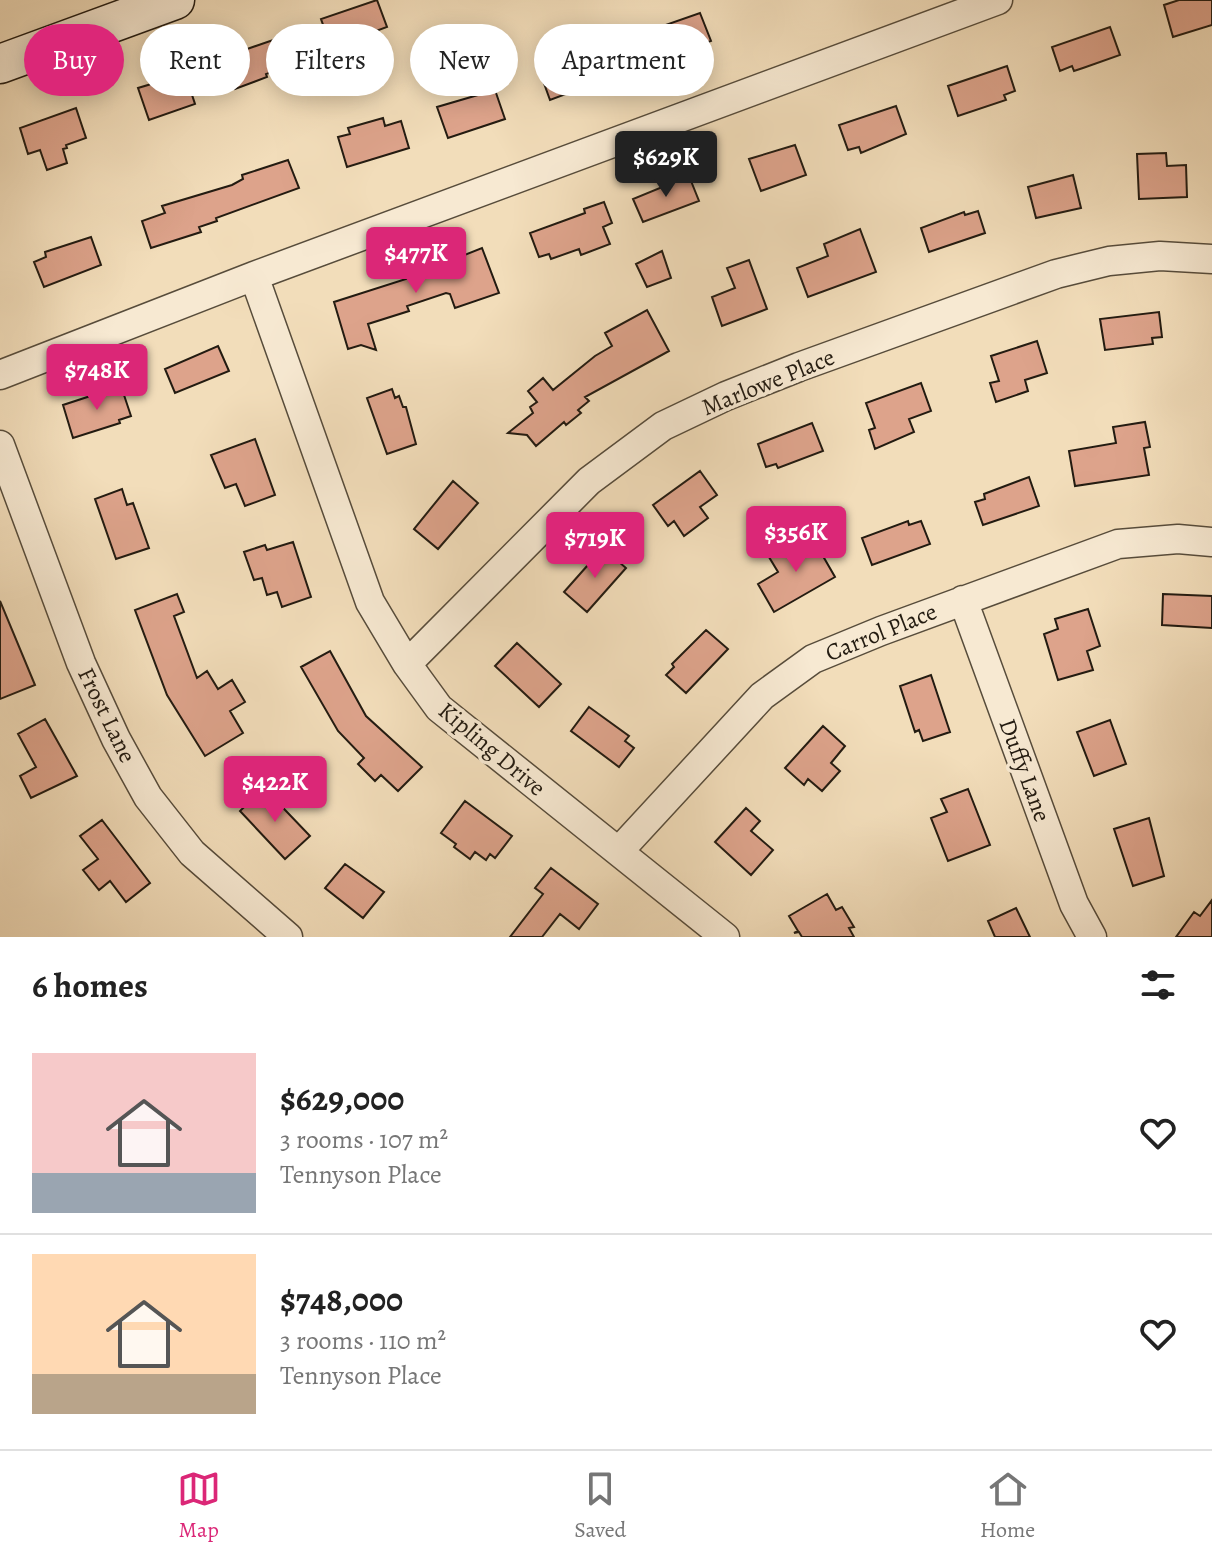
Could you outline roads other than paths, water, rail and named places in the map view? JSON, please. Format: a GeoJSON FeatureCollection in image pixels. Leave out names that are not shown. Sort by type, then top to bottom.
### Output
{"type":"FeatureCollection","features":[{"type":"Feature","properties":{"kind":"street"},"geometry":{"type":"LineString","coordinates":[[0,64],[175,0]]}},
{"type":"Feature","properties":{"kind":"street"},"geometry":{"type":"LineString","coordinates":[[0,375],[254,276],[998,0]]}},
{"type":"Feature","properties":{"kind":"street","name":"Marlowe Place"},"geometry":{"type":"LineString","coordinates":[[407,664],[589,481],[663,426],[726,396],[1056,274],[1109,261],[1160,256],[1212,259]]}},
{"type":"Feature","properties":{"kind":"street","name":"Kipling Drive"},"geometry":{"type":"LineString","coordinates":[[254,276],[370,602],[407,664],[439,708],[725,937]]}},
{"type":"Feature","properties":{"kind":"street","name":"Frost Lane"},"geometry":{"type":"LineString","coordinates":[[0,445],[81,663],[116,739],[148,797],[192,853],[288,937]]}},
{"type":"Feature","properties":{"kind":"street","name":"Carrol Place"},"geometry":{"type":"LineString","coordinates":[[619,851],[762,696],[813,659],[1118,544],[1178,539],[1212,542]]}},
{"type":"Feature","properties":{"kind":"street","name":"Duffy Lane"},"geometry":{"type":"LineString","coordinates":[[963,600],[1074,904],[1092,937]]}}]}
